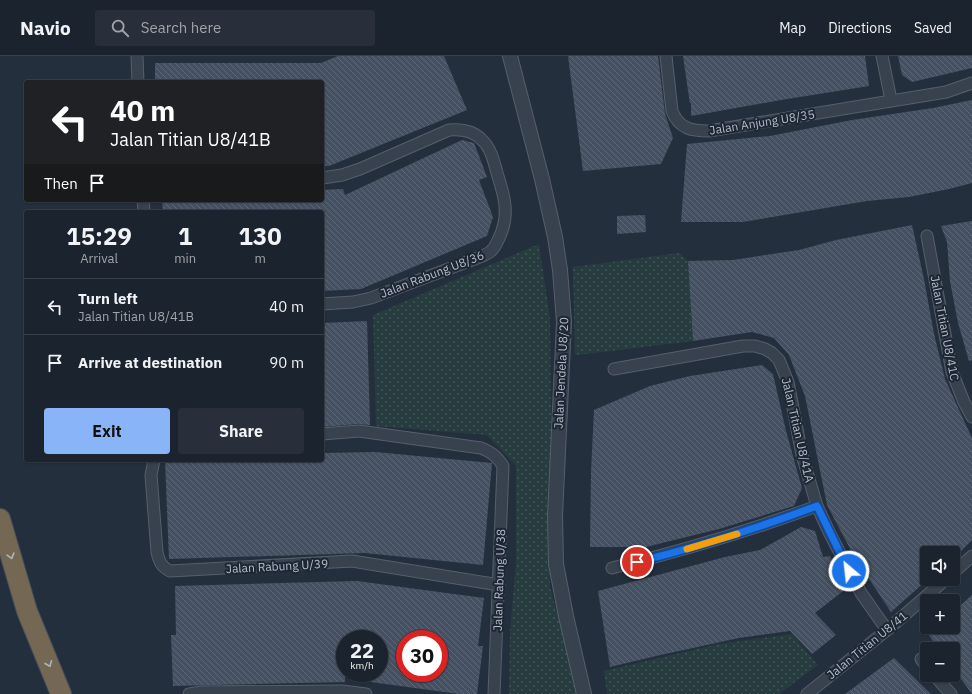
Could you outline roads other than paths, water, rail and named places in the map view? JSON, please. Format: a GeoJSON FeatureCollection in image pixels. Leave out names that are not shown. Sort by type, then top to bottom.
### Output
{"type":"FeatureCollection","features":[{"type":"Feature","properties":{"kind":"highway"},"geometry":{"type":"LineString","coordinates":[[0,519],[27,611],[61,694]]}},
{"type":"Feature","properties":{"kind":"street"},"geometry":{"type":"LineString","coordinates":[[137,56],[138,80]]}},
{"type":"Feature","properties":{"kind":"street","name":"Jalan Jendela U8/20"},"geometry":{"type":"LineString","coordinates":[[510,56],[542,178],[555,237],[561,278],[564,322],[555,509],[556,564],[584,694]]}},
{"type":"Feature","properties":{"kind":"street","name":"Jalan Anjung U8/35"},"geometry":{"type":"LineString","coordinates":[[666,56],[675,119],[681,125],[690,130],[709,131],[833,112],[892,100],[946,92],[972,83]]}},
{"type":"Feature","properties":{"kind":"street"},"geometry":{"type":"LineString","coordinates":[[882,56],[892,100]]}},
{"type":"Feature","properties":{"kind":"street","name":"Jalan Rabung U8/36"},"geometry":{"type":"LineString","coordinates":[[324,178],[342,175],[360,169],[449,130],[462,129],[474,133],[483,140],[490,152],[505,199],[504,227],[492,251],[480,257],[371,298],[353,302],[324,304]]}},
{"type":"Feature","properties":{"kind":"street","name":"Jalan Titian U8/41C"},"geometry":{"type":"LineString","coordinates":[[927,236],[952,372],[964,402],[972,417]]}},
{"type":"Feature","properties":{"kind":"street","name":"Jalan Titian U8/41A"},"geometry":{"type":"LineString","coordinates":[[614,369],[743,346],[755,346],[772,353],[779,360],[788,382],[802,455],[817,506],[861,593],[887,630]]}},
{"type":"Feature","properties":{"kind":"street","name":"Jalan Rabung U/38"},"geometry":{"type":"LineString","coordinates":[[324,434],[359,432],[481,448],[495,454],[503,466],[494,694]]}},
{"type":"Feature","properties":{"kind":"street","name":"Jalan Rabung U/39"},"geometry":{"type":"LineString","coordinates":[[154,462],[151,475],[158,560],[164,568],[170,571],[352,561],[498,585]]}},
{"type":"Feature","properties":{"kind":"street"},"geometry":{"type":"LineString","coordinates":[[612,568],[716,541],[817,506]]}},
{"type":"Feature","properties":{"kind":"street"},"geometry":{"type":"LineString","coordinates":[[960,567],[972,556]]}},
{"type":"Feature","properties":{"kind":"street","name":"Jalan Titian U8/41"},"geometry":{"type":"LineString","coordinates":[[806,694],[887,630],[938,586]]}},
{"type":"Feature","properties":{"kind":"street"},"geometry":{"type":"LineString","coordinates":[[940,682],[951,694]]}},
{"type":"Feature","properties":{"kind":"street"},"geometry":{"type":"LineString","coordinates":[[189,694],[202,692],[342,691],[366,694]]}}]}
